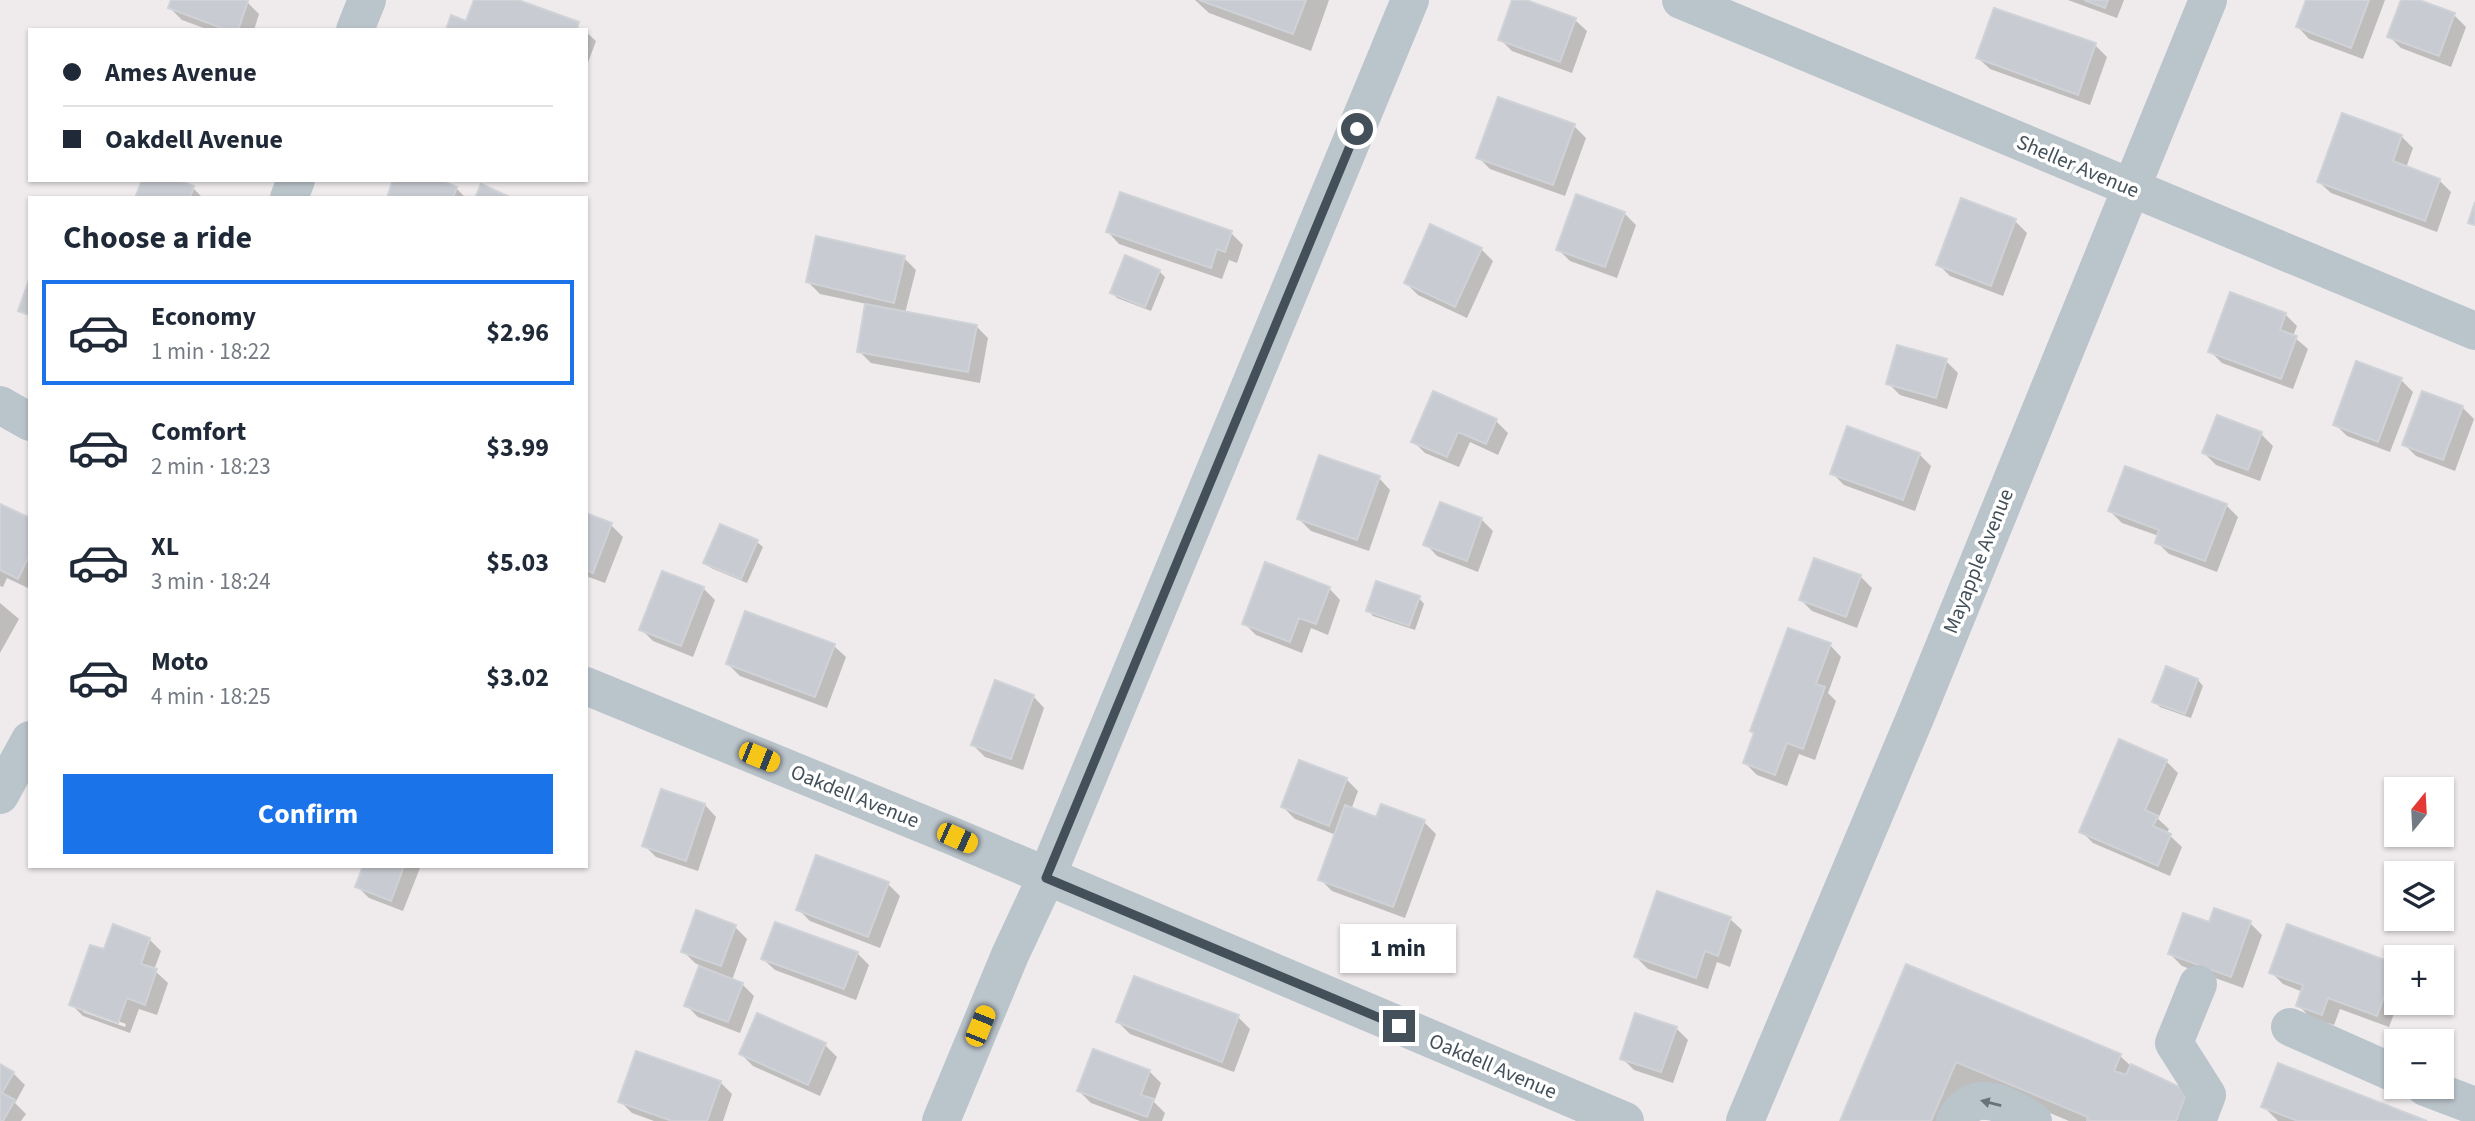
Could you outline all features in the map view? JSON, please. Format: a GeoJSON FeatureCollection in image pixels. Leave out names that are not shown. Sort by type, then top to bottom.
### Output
{"type":"FeatureCollection","features":[{"type":"Feature","properties":{"kind":"street"},"geometry":{"type":"LineString","coordinates":[[356,28],[367,0]]}},
{"type":"Feature","properties":{"kind":"street"},"geometry":{"type":"LineString","coordinates":[[941,1121],[1010,955],[1046,878],[1410,0]]}},
{"type":"Feature","properties":{"kind":"street","name":"Sheller Avenue"},"geometry":{"type":"LineString","coordinates":[[1681,0],[2475,331]]}},
{"type":"Feature","properties":{"kind":"street","name":"Mayapple Avenue"},"geometry":{"type":"LineString","coordinates":[[1745,1121],[1917,713],[2208,0]]}},
{"type":"Feature","properties":{"kind":"street"},"geometry":{"type":"LineString","coordinates":[[0,405],[28,421]]}},
{"type":"Feature","properties":{"kind":"street","name":"Oakdell Avenue"},"geometry":{"type":"LineString","coordinates":[[588,687],[957,838],[1046,878],[1625,1121]]}},
{"type":"Feature","properties":{"kind":"street"},"geometry":{"type":"LineString","coordinates":[[0,795],[28,744]]}},
{"type":"Feature","properties":{"kind":"street"},"geometry":{"type":"LineString","coordinates":[[2197,1121],[2207,1095],[2174,1043],[2199,984]]}},
{"type":"Feature","properties":{"kind":"street"},"geometry":{"type":"LineString","coordinates":[[2290,1027],[2384,1069]]}},
{"type":"Feature","properties":{"kind":"street"},"geometry":{"type":"LineString","coordinates":[[2454,1098],[2475,1106]]}},
{"type":"Feature","properties":{"kind":"street"},"geometry":{"type":"LineString","coordinates":[[1955,1121],[1961,1110],[1973,1101],[1986,1100],[2018,1111],[2034,1121]]}},
{"type":"Feature","properties":{"kind":"building"},"geometry":{"type":"Polygon","coordinates":[[[171,0],[248,1],[239,28],[222,28],[168,8],[171,0]]]}},
{"type":"Feature","properties":{"kind":"building"},"geometry":{"type":"Polygon","coordinates":[[[474,0],[518,0],[579,22],[578,28],[447,28],[451,15],[466,21],[474,0]]]}},
{"type":"Feature","properties":{"kind":"building"},"geometry":{"type":"Polygon","coordinates":[[[1199,0],[1306,0],[1293,34],[1199,0]]]}},
{"type":"Feature","properties":{"kind":"building"},"geometry":{"type":"Polygon","coordinates":[[[1512,0],[1526,0],[1576,18],[1560,62],[1498,40],[1512,0]]]}},
{"type":"Feature","properties":{"kind":"building"},"geometry":{"type":"Polygon","coordinates":[[[2084,0],[2108,0],[2105,8],[2084,0]]]}},
{"type":"Feature","properties":{"kind":"building"},"geometry":{"type":"Polygon","coordinates":[[[2306,0],[2369,0],[2351,48],[2296,27],[2306,0]]]}},
{"type":"Feature","properties":{"kind":"building"},"geometry":{"type":"Polygon","coordinates":[[[2401,0],[2419,0],[2455,13],[2439,56],[2387,37],[2401,0]]]}},
{"type":"Feature","properties":{"kind":"building"},"geometry":{"type":"Polygon","coordinates":[[[1994,8],[2096,43],[2078,95],[1976,58],[1994,8]]]}},
{"type":"Feature","properties":{"kind":"building"},"geometry":{"type":"Polygon","coordinates":[[[1498,97],[1575,124],[1553,185],[1476,158],[1498,97]]]}},
{"type":"Feature","properties":{"kind":"building"},"geometry":{"type":"Polygon","coordinates":[[[2342,113],[2402,135],[2393,161],[2440,179],[2425,221],[2317,182],[2342,113]]]}},
{"type":"Feature","properties":{"kind":"building"},"geometry":{"type":"Polygon","coordinates":[[[141,182],[183,182],[194,186],[191,196],[136,196],[141,182]]]}},
{"type":"Feature","properties":{"kind":"building"},"geometry":{"type":"Polygon","coordinates":[[[392,182],[445,182],[457,187],[454,196],[388,196],[392,182]]]}},
{"type":"Feature","properties":{"kind":"building"},"geometry":{"type":"Polygon","coordinates":[[[481,184],[508,196],[476,196],[481,184]]]}},
{"type":"Feature","properties":{"kind":"building"},"geometry":{"type":"Polygon","coordinates":[[[1120,192],[1232,231],[1225,252],[1217,249],[1211,268],[1106,232],[1120,192]]]}},
{"type":"Feature","properties":{"kind":"building"},"geometry":{"type":"Polygon","coordinates":[[[1576,194],[1625,212],[1605,267],[1556,250],[1576,194]]]}},
{"type":"Feature","properties":{"kind":"building"},"geometry":{"type":"Polygon","coordinates":[[[1961,198],[2016,219],[1991,286],[1936,265],[1961,198]]]}},
{"type":"Feature","properties":{"kind":"building"},"geometry":{"type":"Polygon","coordinates":[[[2475,202],[2475,225],[2468,223],[2475,202]]]}},
{"type":"Feature","properties":{"kind":"building"},"geometry":{"type":"Polygon","coordinates":[[[1430,224],[1482,248],[1455,307],[1404,283],[1430,224]]]}},
{"type":"Feature","properties":{"kind":"building"},"geometry":{"type":"Polygon","coordinates":[[[816,236],[905,256],[894,303],[806,282],[816,236]]]}},
{"type":"Feature","properties":{"kind":"building"},"geometry":{"type":"Polygon","coordinates":[[[1125,255],[1160,270],[1145,307],[1110,293],[1125,255]]]}},
{"type":"Feature","properties":{"kind":"building"},"geometry":{"type":"Polygon","coordinates":[[[28,283],[28,314],[18,311],[28,283]]]}},
{"type":"Feature","properties":{"kind":"building"},"geometry":{"type":"Polygon","coordinates":[[[2230,292],[2286,313],[2280,330],[2297,336],[2281,379],[2208,352],[2230,292]]]}},
{"type":"Feature","properties":{"kind":"building"},"geometry":{"type":"Polygon","coordinates":[[[865,304],[977,325],[968,372],[857,352],[865,304]]]}},
{"type":"Feature","properties":{"kind":"building"},"geometry":{"type":"Polygon","coordinates":[[[1897,345],[1947,359],[1936,398],[1886,384],[1897,345]]]}},
{"type":"Feature","properties":{"kind":"building"},"geometry":{"type":"Polygon","coordinates":[[[2356,361],[2402,378],[2378,442],[2333,425],[2356,361]]]}},
{"type":"Feature","properties":{"kind":"building"},"geometry":{"type":"Polygon","coordinates":[[[1433,391],[1497,419],[1486,444],[1458,432],[1447,457],[1411,442],[1433,391]]]}},
{"type":"Feature","properties":{"kind":"building"},"geometry":{"type":"Polygon","coordinates":[[[2422,391],[2463,406],[2443,460],[2402,445],[2422,391]]]}},
{"type":"Feature","properties":{"kind":"building"},"geometry":{"type":"Polygon","coordinates":[[[2217,415],[2262,432],[2248,470],[2202,453],[2217,415]]]}},
{"type":"Feature","properties":{"kind":"building"},"geometry":{"type":"Polygon","coordinates":[[[1847,426],[1920,453],[1903,500],[1830,474],[1847,426]]]}},
{"type":"Feature","properties":{"kind":"building"},"geometry":{"type":"Polygon","coordinates":[[[1319,455],[1380,476],[1357,540],[1297,519],[1319,455]]]}},
{"type":"Feature","properties":{"kind":"building"},"geometry":{"type":"Polygon","coordinates":[[[2125,466],[2227,504],[2205,561],[2155,543],[2159,530],[2108,511],[2125,466]]]}},
{"type":"Feature","properties":{"kind":"building"},"geometry":{"type":"Polygon","coordinates":[[[1440,502],[1482,518],[1467,561],[1423,545],[1440,502]]]}},
{"type":"Feature","properties":{"kind":"building"},"geometry":{"type":"Polygon","coordinates":[[[0,504],[28,517],[28,558],[18,579],[0,570],[0,504]]]}},
{"type":"Feature","properties":{"kind":"building"},"geometry":{"type":"Polygon","coordinates":[[[588,514],[612,523],[593,573],[588,571],[588,514]]]}},
{"type":"Feature","properties":{"kind":"building"},"geometry":{"type":"Polygon","coordinates":[[[720,524],[758,540],[741,579],[703,563],[720,524]]]}},
{"type":"Feature","properties":{"kind":"building"},"geometry":{"type":"Polygon","coordinates":[[[1814,558],[1861,575],[1846,617],[1799,600],[1814,558]]]}},
{"type":"Feature","properties":{"kind":"building"},"geometry":{"type":"Polygon","coordinates":[[[1265,562],[1330,587],[1316,624],[1299,618],[1290,642],[1242,624],[1265,562]]]}},
{"type":"Feature","properties":{"kind":"building"},"geometry":{"type":"Polygon","coordinates":[[[662,571],[704,587],[681,646],[639,630],[662,571]]]}},
{"type":"Feature","properties":{"kind":"building"},"geometry":{"type":"Polygon","coordinates":[[[1376,581],[1420,596],[1409,626],[1366,611],[1376,581]]]}},
{"type":"Feature","properties":{"kind":"building"},"geometry":{"type":"Polygon","coordinates":[[[745,611],[835,644],[815,697],[726,664],[745,611]]]}},
{"type":"Feature","properties":{"kind":"building"},"geometry":{"type":"Polygon","coordinates":[[[1788,628],[1831,643],[1816,684],[1825,687],[1803,749],[1787,743],[1775,775],[1743,763],[1754,733],[1750,731],[1788,628]]]}},
{"type":"Feature","properties":{"kind":"building"},"geometry":{"type":"Polygon","coordinates":[[[2166,666],[2198,679],[2185,714],[2152,702],[2166,666]]]}},
{"type":"Feature","properties":{"kind":"building"},"geometry":{"type":"Polygon","coordinates":[[[995,680],[1034,695],[1011,759],[971,745],[995,680]]]}},
{"type":"Feature","properties":{"kind":"building"},"geometry":{"type":"Polygon","coordinates":[[[2119,739],[2167,760],[2145,810],[2158,816],[2153,826],[2171,834],[2158,866],[2079,832],[2119,739]]]}},
{"type":"Feature","properties":{"kind":"building"},"geometry":{"type":"Polygon","coordinates":[[[1299,760],[1347,778],[1329,826],[1281,807],[1299,760]]]}},
{"type":"Feature","properties":{"kind":"building"},"geometry":{"type":"Polygon","coordinates":[[[661,789],[705,804],[686,861],[642,846],[661,789]]]}},
{"type":"Feature","properties":{"kind":"building"},"geometry":{"type":"Polygon","coordinates":[[[1381,804],[1425,820],[1393,907],[1318,880],[1345,805],[1376,817],[1381,804]]]}},
{"type":"Feature","properties":{"kind":"building"},"geometry":{"type":"Polygon","coordinates":[[[816,855],[889,882],[868,937],[796,910],[816,855]]]}},
{"type":"Feature","properties":{"kind":"building"},"geometry":{"type":"Polygon","coordinates":[[[362,868],[403,868],[391,901],[355,887],[362,868]]]}},
{"type":"Feature","properties":{"kind":"building"},"geometry":{"type":"Polygon","coordinates":[[[1657,891],[1731,917],[1718,956],[1705,951],[1696,978],[1634,957],[1657,891]]]}},
{"type":"Feature","properties":{"kind":"building"},"geometry":{"type":"Polygon","coordinates":[[[2214,908],[2251,921],[2231,977],[2168,954],[2183,913],[2209,922],[2214,908]]]}},
{"type":"Feature","properties":{"kind":"building"},"geometry":{"type":"Polygon","coordinates":[[[696,910],[736,925],[721,966],[681,952],[696,910]]]}},
{"type":"Feature","properties":{"kind":"building"},"geometry":{"type":"Polygon","coordinates":[[[775,922],[858,952],[844,989],[761,959],[775,922]]]}},
{"type":"Feature","properties":{"kind":"building"},"geometry":{"type":"Polygon","coordinates":[[[113,924],[150,938],[141,964],[157,969],[145,1005],[127,998],[118,1023],[69,1005],[90,945],[104,949],[113,924]]]}},
{"type":"Feature","properties":{"kind":"building"},"geometry":{"type":"Polygon","coordinates":[[[2287,924],[2384,960],[2384,997],[2377,1016],[2328,998],[2322,1015],[2296,1006],[2303,985],[2269,973],[2287,924]]]}},
{"type":"Feature","properties":{"kind":"building"},"geometry":{"type":"Polygon","coordinates":[[[1906,964],[2121,1054],[2114,1071],[2126,1075],[2131,1064],[2188,1091],[2176,1121],[2087,1121],[2088,1117],[1956,1062],[1931,1121],[1840,1121],[1906,964]]]}},
{"type":"Feature","properties":{"kind":"building"},"geometry":{"type":"Polygon","coordinates":[[[699,966],[743,983],[728,1022],[684,1006],[699,966]]]}},
{"type":"Feature","properties":{"kind":"building"},"geometry":{"type":"Polygon","coordinates":[[[1134,976],[1239,1015],[1222,1062],[1116,1022],[1134,976]]]}},
{"type":"Feature","properties":{"kind":"building"},"geometry":{"type":"Polygon","coordinates":[[[757,1013],[826,1043],[808,1085],[739,1054],[757,1013]]]}},
{"type":"Feature","properties":{"kind":"building"},"geometry":{"type":"Polygon","coordinates":[[[1635,1013],[1677,1027],[1661,1072],[1620,1059],[1635,1013]]]}},
{"type":"Feature","properties":{"kind":"building"},"geometry":{"type":"Polygon","coordinates":[[[1093,1049],[1150,1070],[1141,1095],[1154,1099],[1147,1117],[1077,1091],[1093,1049]]]}},
{"type":"Feature","properties":{"kind":"building"},"geometry":{"type":"Polygon","coordinates":[[[636,1051],[721,1081],[707,1121],[672,1121],[618,1102],[636,1051]]]}},
{"type":"Feature","properties":{"kind":"building"},"geometry":{"type":"Polygon","coordinates":[[[2278,1063],[2427,1121],[2298,1121],[2261,1107],[2278,1063]]]}},
{"type":"Feature","properties":{"kind":"building"},"geometry":{"type":"Polygon","coordinates":[[[0,1064],[14,1072],[2,1093],[15,1100],[3,1121],[0,1121],[0,1064]]]}},
{"type":"Feature","properties":{"kind":"route"},"geometry":{"type":"LineString","coordinates":[[1357,129],[1046,878],[1399,1026]]}}]}
